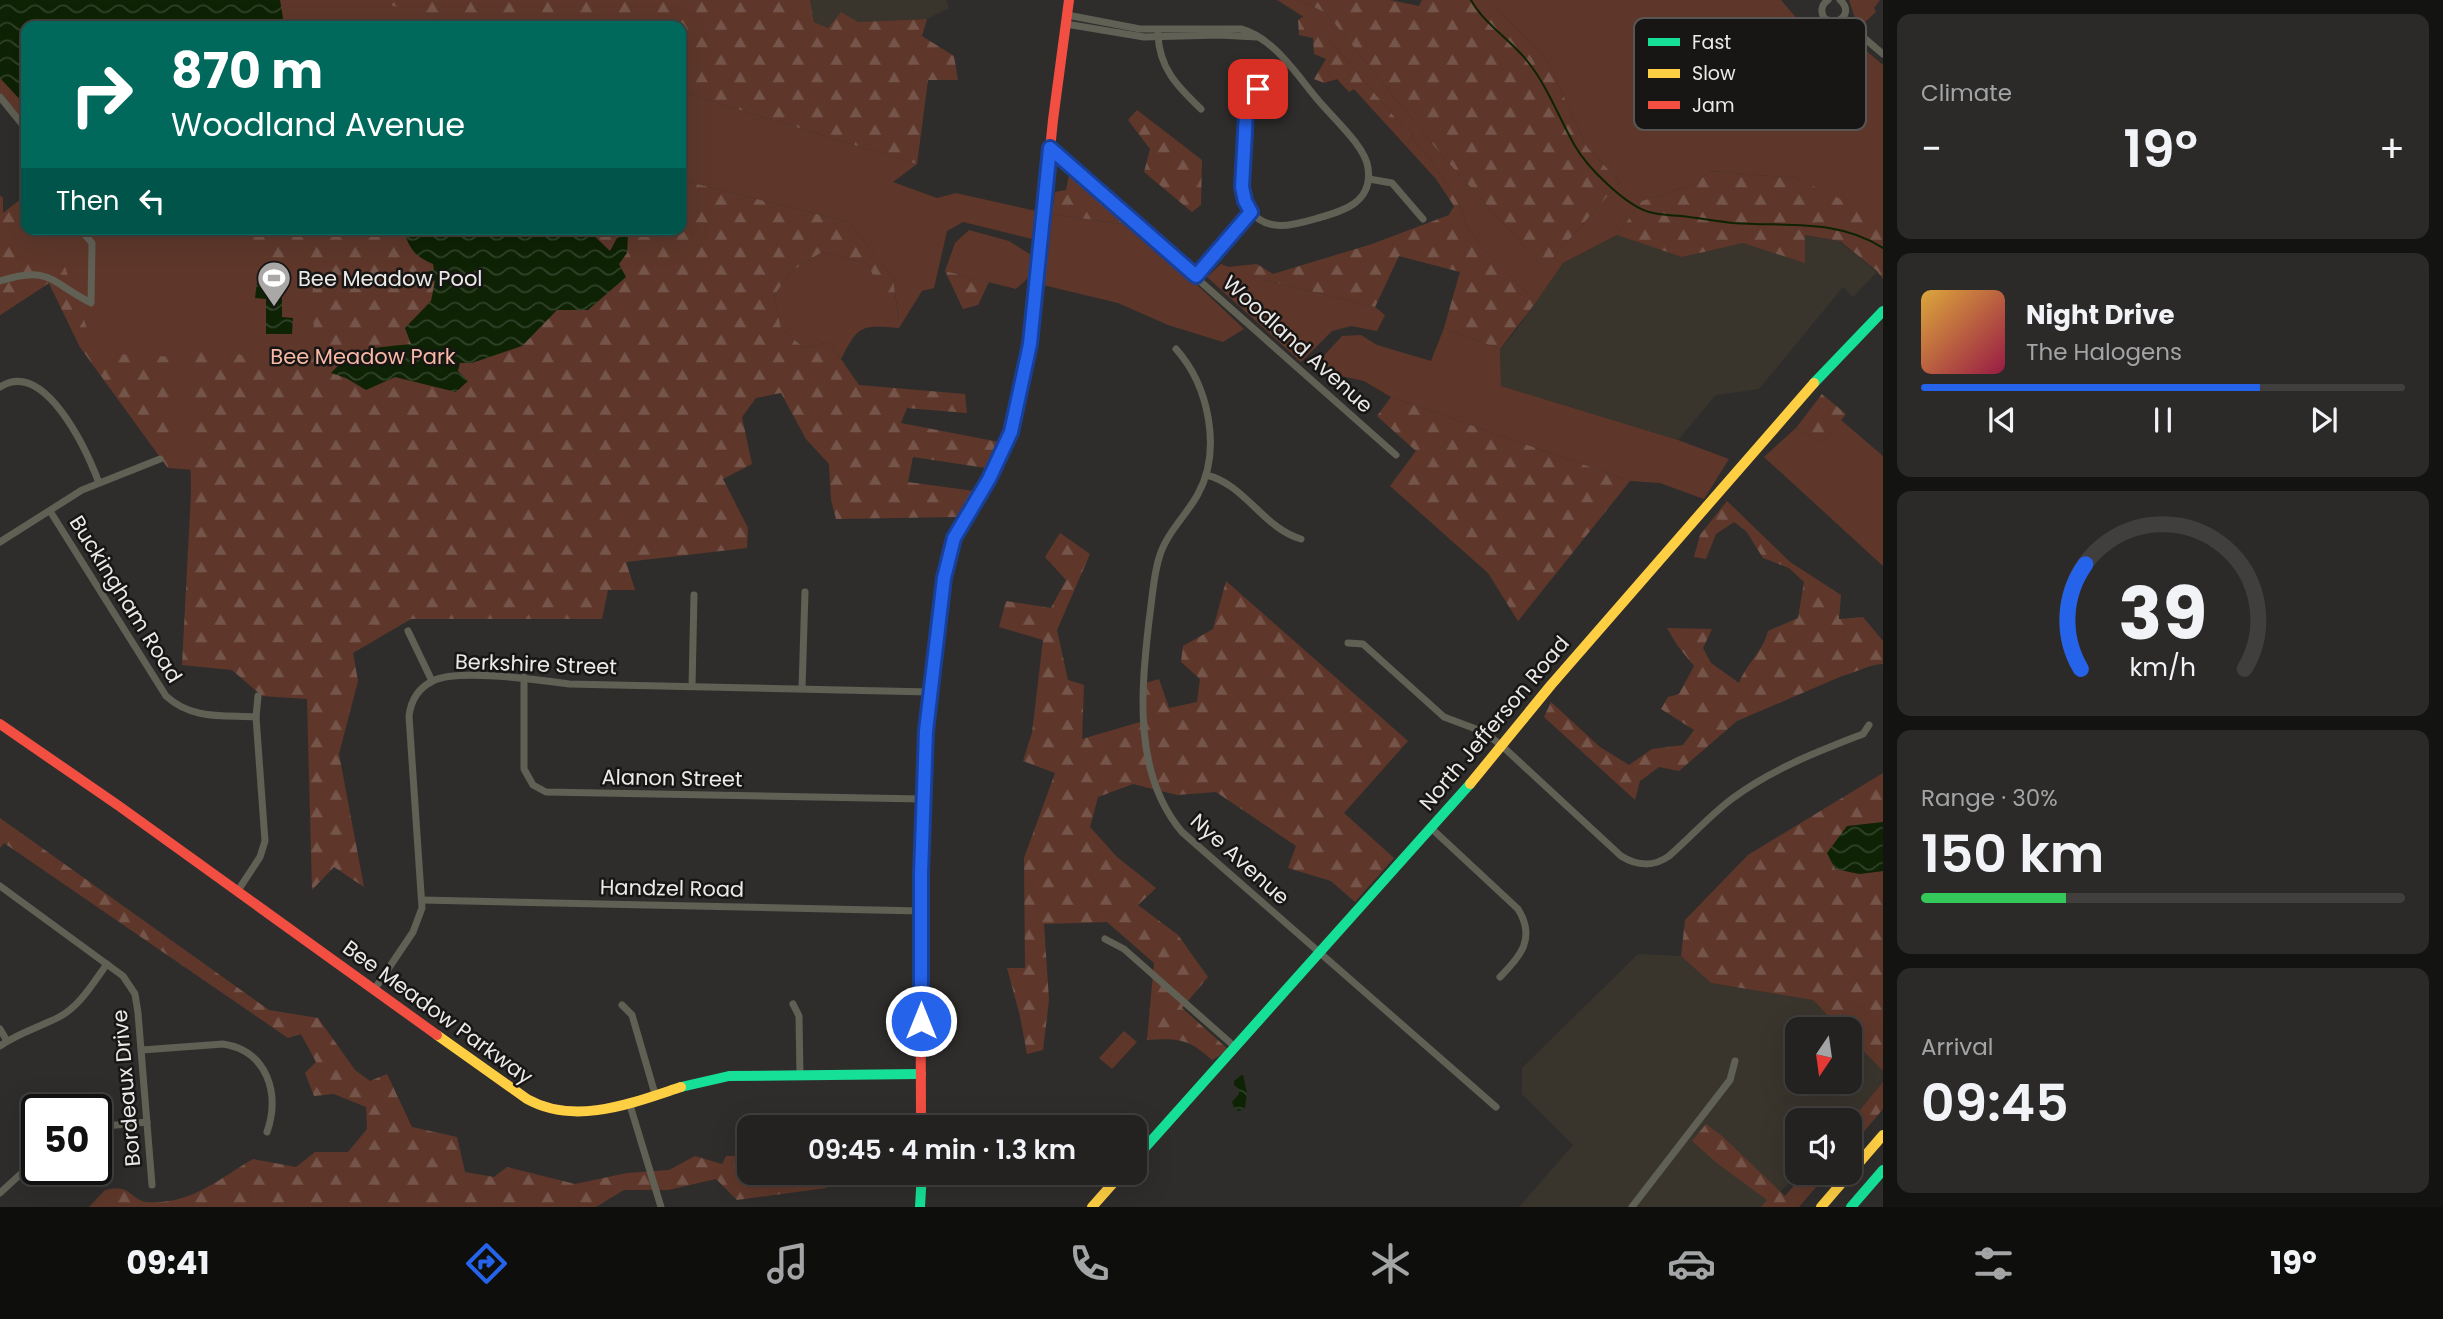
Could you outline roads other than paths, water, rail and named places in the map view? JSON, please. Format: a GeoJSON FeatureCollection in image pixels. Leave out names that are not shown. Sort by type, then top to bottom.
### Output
{"type":"FeatureCollection","features":[{"type":"Feature","properties":{"kind":"main road"},"geometry":{"type":"LineString","coordinates":[[922,1115],[922,799],[930,692],[944,578],[953,541],[1004,448],[1016,410],[1030,344],[1050,148],[1069,0]]}},
{"type":"Feature","properties":{"kind":"main road","name":"North Jefferson Road"},"geometry":{"type":"LineString","coordinates":[[1147,1145],[1431,828],[1808,388],[1883,311]]}},
{"type":"Feature","properties":{"kind":"main road","name":"Bee Meadow Parkway"},"geometry":{"type":"LineString","coordinates":[[0,724],[536,1105],[559,1111],[587,1112],[706,1079],[729,1076],[921,1073]]}},
{"type":"Feature","properties":{"kind":"main road"},"geometry":{"type":"LineString","coordinates":[[1821,1207],[1883,1135]]}},
{"type":"Feature","properties":{"kind":"main road"},"geometry":{"type":"LineString","coordinates":[[1851,1207],[1883,1170]]}},
{"type":"Feature","properties":{"kind":"main road"},"geometry":{"type":"LineString","coordinates":[[920,1207],[921,1185]]}},
{"type":"Feature","properties":{"kind":"main road"},"geometry":{"type":"LineString","coordinates":[[1092,1207],[1111,1185]]}},
{"type":"Feature","properties":{"kind":"street"},"geometry":{"type":"LineString","coordinates":[[1840,0],[1846,10],[1842,18]]}},
{"type":"Feature","properties":{"kind":"street"},"geometry":{"type":"LineString","coordinates":[[1824,18],[1822,13],[1825,1]]}},
{"type":"Feature","properties":{"kind":"street"},"geometry":{"type":"LineString","coordinates":[[1067,19],[1132,36],[1219,32],[1258,37],[1268,44],[1286,62],[1361,151],[1367,163],[1369,179],[1361,198],[1345,211],[1286,226],[1266,223],[1251,212],[1242,187],[1246,113],[1253,95],[1286,62]]}},
{"type":"Feature","properties":{"kind":"street"},"geometry":{"type":"LineString","coordinates":[[1158,33],[1167,73],[1201,108]]}},
{"type":"Feature","properties":{"kind":"street"},"geometry":{"type":"LineString","coordinates":[[1866,39],[1883,54]]}},
{"type":"Feature","properties":{"kind":"street"},"geometry":{"type":"LineString","coordinates":[[0,97],[21,123]]}},
{"type":"Feature","properties":{"kind":"street","name":"Woodland Avenue"},"geometry":{"type":"LineString","coordinates":[[1050,148],[1396,455]]}},
{"type":"Feature","properties":{"kind":"street"},"geometry":{"type":"LineString","coordinates":[[1369,179],[1392,183],[1423,219]]}},
{"type":"Feature","properties":{"kind":"street"},"geometry":{"type":"LineString","coordinates":[[1196,276],[1251,212]]}},
{"type":"Feature","properties":{"kind":"street"},"geometry":{"type":"LineString","coordinates":[[0,281],[39,274],[51,277],[91,303],[92,243],[85,235]]}},
{"type":"Feature","properties":{"kind":"street"},"geometry":{"type":"LineString","coordinates":[[1176,349],[1189,366],[1208,415],[1211,445],[1206,475],[1224,481],[1282,532],[1301,539]]}},
{"type":"Feature","properties":{"kind":"street"},"geometry":{"type":"LineString","coordinates":[[0,387],[6,383],[24,381],[41,390],[79,437],[99,482]]}},
{"type":"Feature","properties":{"kind":"street"},"geometry":{"type":"LineString","coordinates":[[0,542],[82,490],[160,459]]}},
{"type":"Feature","properties":{"kind":"street","name":"Nye Avenue"},"geometry":{"type":"LineString","coordinates":[[1206,475],[1198,494],[1171,531],[1159,556],[1142,693],[1143,734],[1163,805],[1182,832],[1496,1107]]}},
{"type":"Feature","properties":{"kind":"street","name":"Buckingham Road"},"geometry":{"type":"LineString","coordinates":[[50,511],[166,696],[181,708],[194,713],[256,717]]}},
{"type":"Feature","properties":{"kind":"street"},"geometry":{"type":"LineString","coordinates":[[802,688],[805,592]]}},
{"type":"Feature","properties":{"kind":"street"},"geometry":{"type":"LineString","coordinates":[[692,686],[694,595]]}},
{"type":"Feature","properties":{"kind":"street"},"geometry":{"type":"LineString","coordinates":[[408,631],[432,681]]}},
{"type":"Feature","properties":{"kind":"street"},"geometry":{"type":"LineString","coordinates":[[1348,643],[1363,644],[1444,717],[1484,732],[1621,856],[1632,862],[1648,864],[1661,861],[1723,807],[1768,774],[1826,747],[1863,734],[1869,725]]}},
{"type":"Feature","properties":{"kind":"street","name":"Berkshire Street"},"geometry":{"type":"LineString","coordinates":[[374,990],[413,932],[420,916],[422,900],[409,716],[414,698],[432,681],[451,677],[524,677],[569,684],[930,692]]}},
{"type":"Feature","properties":{"kind":"street","name":"Alanon Street"},"geometry":{"type":"LineString","coordinates":[[524,677],[524,769],[533,785],[546,792],[922,799]]}},
{"type":"Feature","properties":{"kind":"street"},"geometry":{"type":"LineString","coordinates":[[237,892],[260,857],[265,841],[256,717],[258,696]]}},
{"type":"Feature","properties":{"kind":"street"},"geometry":{"type":"LineString","coordinates":[[1431,828],[1518,909],[1524,919],[1527,933],[1523,950],[1500,977]]}},
{"type":"Feature","properties":{"kind":"street","name":"Bordeaux Drive"},"geometry":{"type":"LineString","coordinates":[[0,886],[123,976],[131,985],[135,994],[142,1050],[152,1185]]}},
{"type":"Feature","properties":{"kind":"street","name":"Handzel Road"},"geometry":{"type":"LineString","coordinates":[[422,900],[921,911]]}},
{"type":"Feature","properties":{"kind":"street"},"geometry":{"type":"LineString","coordinates":[[1105,939],[1124,949],[1235,1047]]}},
{"type":"Feature","properties":{"kind":"street"},"geometry":{"type":"LineString","coordinates":[[0,1029],[4,1044],[62,1016],[86,993],[107,964]]}},
{"type":"Feature","properties":{"kind":"street"},"geometry":{"type":"LineString","coordinates":[[793,1004],[799,1016],[800,1075]]}},
{"type":"Feature","properties":{"kind":"street"},"geometry":{"type":"LineString","coordinates":[[622,1005],[632,1015],[655,1094]]}},
{"type":"Feature","properties":{"kind":"street"},"geometry":{"type":"LineString","coordinates":[[142,1050],[223,1044],[245,1051],[265,1069],[270,1081],[272,1119],[267,1132]]}},
{"type":"Feature","properties":{"kind":"street"},"geometry":{"type":"LineString","coordinates":[[1632,1207],[1730,1080],[1735,1060]]}},
{"type":"Feature","properties":{"kind":"street"},"geometry":{"type":"LineString","coordinates":[[629,1102],[661,1207]]}},
{"type":"Feature","properties":{"kind":"street"},"geometry":{"type":"LineString","coordinates":[[112,1125],[147,1122]]}},
{"type":"Feature","properties":{"kind":"street"},"geometry":{"type":"LineString","coordinates":[[0,1193],[21,1174]]}},
{"type":"Feature","properties":{"kind":"water"},"geometry":{"type":"Polygon","coordinates":[[[0,0],[280,0],[282,21],[21,21],[21,101],[0,78],[0,0]]]}},
{"type":"Feature","properties":{"kind":"water"},"geometry":{"type":"Polygon","coordinates":[[[405,235],[593,235],[610,251],[617,238],[628,235],[627,253],[619,264],[626,277],[588,310],[557,310],[522,346],[472,363],[460,363],[458,371],[468,381],[456,392],[395,377],[366,390],[331,373],[358,353],[411,344],[405,328],[431,301],[435,281],[426,279],[426,272],[434,270],[433,264],[418,256],[405,235]]]}},
{"type":"Feature","properties":{"kind":"water","name":"Bee Meadow Pool"},"geometry":{"type":"Polygon","coordinates":[[[257,282],[282,282],[282,317],[293,318],[292,334],[266,334],[266,299],[255,298],[257,282]]]}},
{"type":"Feature","properties":{"kind":"water"},"geometry":{"type":"Polygon","coordinates":[[[1883,822],[1883,871],[1859,874],[1835,869],[1827,853],[1847,826],[1883,822]]]}},
{"type":"Feature","properties":{"kind":"water"},"geometry":{"type":"Polygon","coordinates":[[[1243,1074],[1247,1093],[1245,1108],[1239,1111],[1232,1102],[1239,1094],[1234,1081],[1243,1074]]]}},
{"type":"Feature","properties":{"kind":"waterway"},"geometry":{"type":"LineString","coordinates":[[1471,0],[1483,17],[1521,54],[1535,72],[1575,146],[1588,164],[1629,202],[1657,214],[1733,223],[1829,228],[1865,238],[1883,248]]}},
{"type":"Feature","properties":{"kind":"place","name":"Bee Meadow Pool"},"geometry":{"type":"Point","coordinates":[274,308]}},
{"type":"Feature","properties":{"kind":"park label","name":"Bee Meadow Park"},"geometry":{"type":"Point","coordinates":[363,356]}}]}
